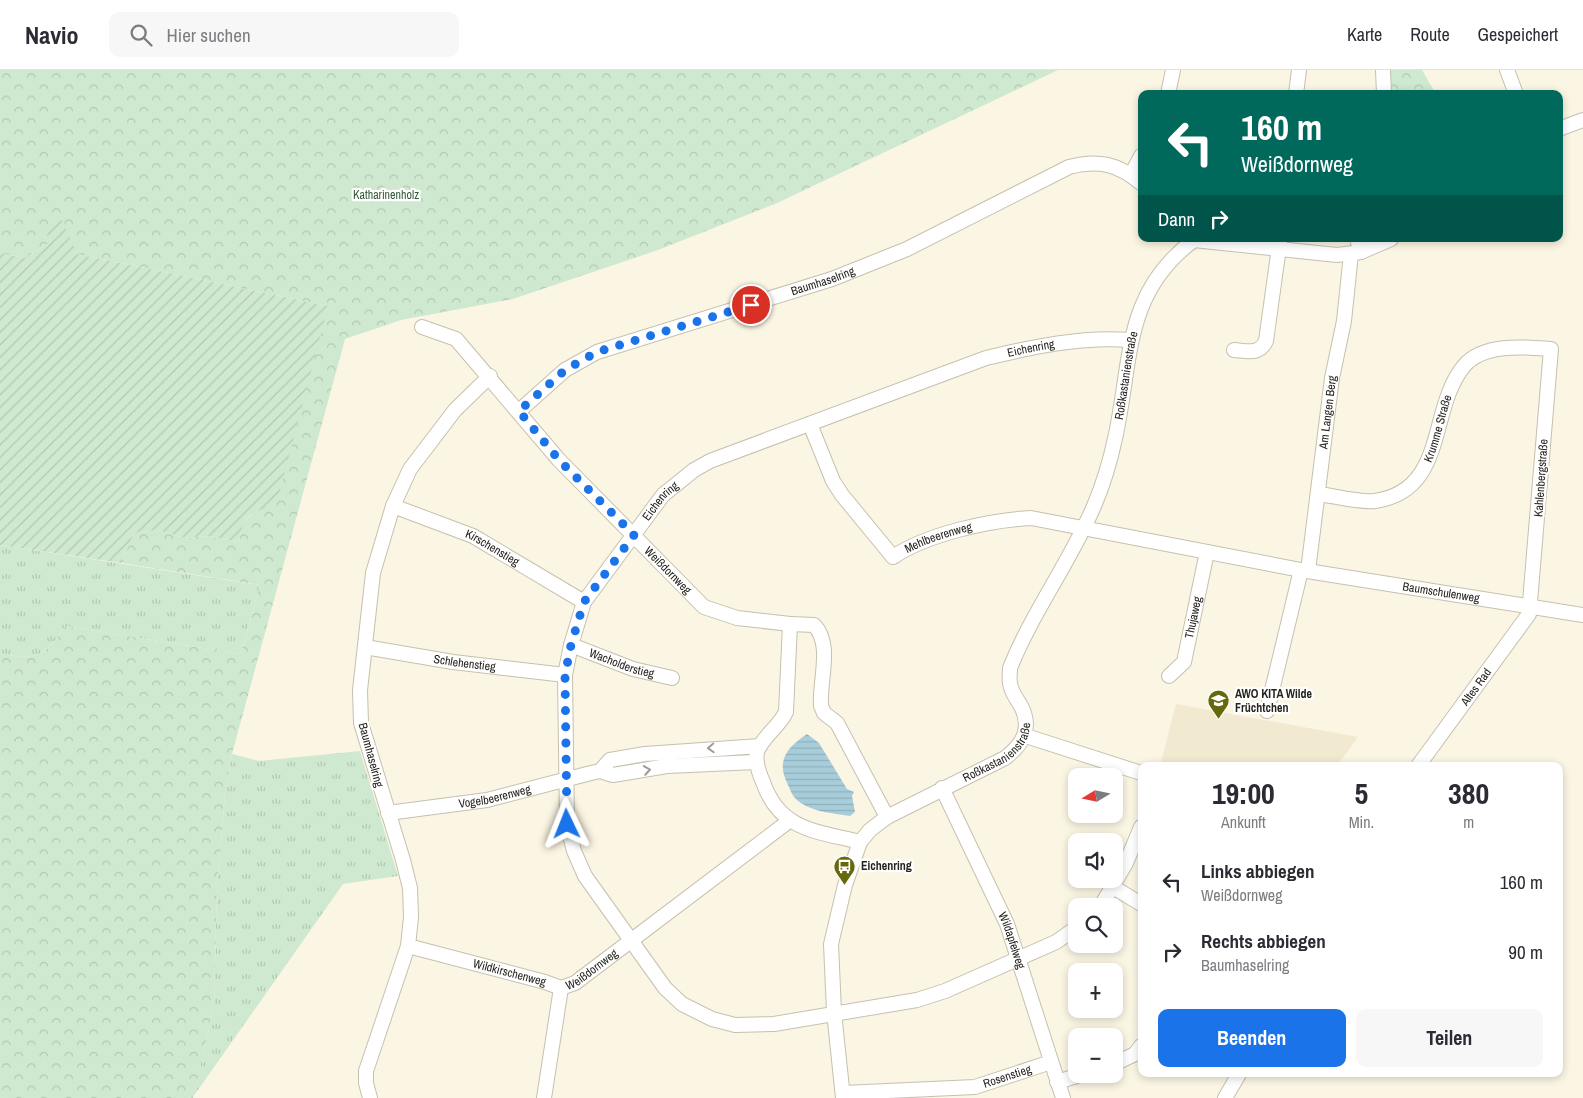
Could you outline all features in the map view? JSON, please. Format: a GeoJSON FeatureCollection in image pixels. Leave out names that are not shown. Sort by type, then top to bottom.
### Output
{"type":"FeatureCollection","features":[{"type":"Feature","properties":{"kind":"street"},"geometry":{"type":"LineString","coordinates":[[1169,90],[1174,70]]}},
{"type":"Feature","properties":{"kind":"street"},"geometry":{"type":"LineString","coordinates":[[1296,90],[1299,70]]}},
{"type":"Feature","properties":{"kind":"street"},"geometry":{"type":"LineString","coordinates":[[1383,70],[1384,90]]}},
{"type":"Feature","properties":{"kind":"street"},"geometry":{"type":"LineString","coordinates":[[1507,70],[1514,90]]}},
{"type":"Feature","properties":{"kind":"street"},"geometry":{"type":"LineString","coordinates":[[1563,128],[1583,120]]}},
{"type":"Feature","properties":{"kind":"street","name":"Baumhaselring"},"geometry":{"type":"LineString","coordinates":[[519,411],[565,370],[597,352],[832,279],[930,238],[1070,167],[1089,162],[1112,166],[1136,179]]}},
{"type":"Feature","properties":{"kind":"street","name":"Roßkastanienstraße"},"geometry":{"type":"LineString","coordinates":[[843,1096],[834,1012],[831,944],[846,885],[860,842],[870,830],[887,816],[1005,758],[1016,749],[1026,736],[1026,721],[1022,708],[1010,684],[1010,668],[1084,528],[1106,473],[1116,434],[1130,340],[1138,310],[1156,280],[1176,254],[1191,242]]}},
{"type":"Feature","properties":{"kind":"street"},"geometry":{"type":"LineString","coordinates":[[1236,242],[1280,244],[1317,254],[1356,248],[1379,242]]}},
{"type":"Feature","properties":{"kind":"street"},"geometry":{"type":"LineString","coordinates":[[1234,350],[1255,352],[1263,348],[1266,341],[1280,244]]}},
{"type":"Feature","properties":{"kind":"street","name":"Am Langen Berg"},"geometry":{"type":"LineString","coordinates":[[1304,570],[1318,494],[1332,378],[1356,248]]}},
{"type":"Feature","properties":{"kind":"street","name":"Weißdornweg"},"geometry":{"type":"LineString","coordinates":[[422,327],[456,339],[490,376],[559,460],[704,607],[738,618],[814,625],[820,632],[824,643],[821,706],[824,713],[837,723],[887,816]]}},
{"type":"Feature","properties":{"kind":"street","name":"Eichenring"},"geometry":{"type":"LineString","coordinates":[[1068,934],[1056,942],[1018,959],[917,1000],[834,1012],[774,1024],[735,1024],[712,1019],[682,1004],[665,988],[585,876],[574,851],[567,824],[565,675],[571,645],[584,602],[663,495],[694,470],[710,461],[986,358],[1036,347],[1110,338],[1130,340]]}},
{"type":"Feature","properties":{"kind":"street","name":"Krumme Straße"},"geometry":{"type":"LineString","coordinates":[[1318,494],[1374,501],[1398,494],[1413,484],[1425,469],[1454,381],[1464,365],[1479,355],[1497,350],[1526,347],[1551,349]]}},
{"type":"Feature","properties":{"kind":"street","name":"Kahlenbergstraße"},"geometry":{"type":"LineString","coordinates":[[1531,607],[1551,349]]}},
{"type":"Feature","properties":{"kind":"street","name":"Baumhaselring"},"geometry":{"type":"LineString","coordinates":[[370,1098],[366,1083],[366,1070],[408,946],[411,918],[410,888],[361,723],[360,690],[373,573],[394,506],[410,470],[435,433],[455,410],[490,376]]}},
{"type":"Feature","properties":{"kind":"street","name":"Mehlbeerenweg"},"geometry":{"type":"LineString","coordinates":[[810,424],[838,488],[892,557],[922,540],[1011,519],[1031,518],[1084,528]]}},
{"type":"Feature","properties":{"kind":"street","name":"Kirschenstieg"},"geometry":{"type":"LineString","coordinates":[[394,506],[473,536],[584,602]]}},
{"type":"Feature","properties":{"kind":"street","name":"Baumschulenweg"},"geometry":{"type":"LineString","coordinates":[[1084,528],[1304,570],[1583,614]]}},
{"type":"Feature","properties":{"kind":"street","name":"Thujaweg"},"geometry":{"type":"LineString","coordinates":[[1170,676],[1184,662],[1207,552]]}},
{"type":"Feature","properties":{"kind":"street"},"geometry":{"type":"LineString","coordinates":[[1268,711],[1304,570]]}},
{"type":"Feature","properties":{"kind":"street","name":"Altes Rad"},"geometry":{"type":"LineString","coordinates":[[1421,762],[1530,614],[1531,607]]}},
{"type":"Feature","properties":{"kind":"street"},"geometry":{"type":"LineString","coordinates":[[790,624],[786,712],[782,720],[760,746],[756,762],[765,789],[789,821],[801,827],[860,842]]}},
{"type":"Feature","properties":{"kind":"street","name":"Wacholderstieg"},"geometry":{"type":"LineString","coordinates":[[571,645],[633,669],[672,678]]}},
{"type":"Feature","properties":{"kind":"street","name":"Schlehenstieg"},"geometry":{"type":"LineString","coordinates":[[365,647],[453,662],[565,675]]}},
{"type":"Feature","properties":{"kind":"street"},"geometry":{"type":"LineString","coordinates":[[1026,736],[1138,772]]}},
{"type":"Feature","properties":{"kind":"street","name":"Vogelbeerenweg"},"geometry":{"type":"LineString","coordinates":[[388,813],[487,800],[600,770],[610,760],[645,754],[760,746]]}},
{"type":"Feature","properties":{"kind":"street","name":"Vogelbeerenweg"},"geometry":{"type":"LineString","coordinates":[[600,770],[613,775],[667,766],[756,762]]}},
{"type":"Feature","properties":{"kind":"street","name":"Wildapfelweg"},"geometry":{"type":"LineString","coordinates":[[942,788],[1007,924],[1063,1098]]}},
{"type":"Feature","properties":{"kind":"street","name":"Weißdornweg"},"geometry":{"type":"LineString","coordinates":[[561,988],[575,983],[789,821]]}},
{"type":"Feature","properties":{"kind":"street"},"geometry":{"type":"LineString","coordinates":[[1123,866],[1138,833]]}},
{"type":"Feature","properties":{"kind":"street"},"geometry":{"type":"LineString","coordinates":[[1115,888],[1138,902]]}},
{"type":"Feature","properties":{"kind":"street","name":"Wildkirschenweg"},"geometry":{"type":"LineString","coordinates":[[408,946],[545,982],[561,988],[544,1098]]}},
{"type":"Feature","properties":{"kind":"street"},"geometry":{"type":"LineString","coordinates":[[1123,1060],[1135,1054],[1138,1050]]}},
{"type":"Feature","properties":{"kind":"street","name":"Rosenstieg"},"geometry":{"type":"LineString","coordinates":[[843,1096],[975,1087],[1050,1062]]}},
{"type":"Feature","properties":{"kind":"street"},"geometry":{"type":"LineString","coordinates":[[1225,1098],[1237,1077]]}},
{"type":"Feature","properties":{"kind":"street"},"geometry":{"type":"LineString","coordinates":[[1058,1082],[1068,1079]]}},
{"type":"Feature","properties":{"kind":"shaded area","name":"AWO KITA Wilde Früchtchen"},"geometry":{"type":"Polygon","coordinates":[[[1176,704],[1358,737],[1340,762],[1161,762],[1176,704]]]}},
{"type":"Feature","properties":{"kind":"green space","name":"Katharinenholz"},"geometry":{"type":"Polygon","coordinates":[[[0,70],[1058,70],[775,204],[658,250],[513,299],[401,320],[345,339],[232,754],[225,793],[217,885],[214,1006],[193,1098],[0,1098],[0,654],[31,656],[39,654],[51,645],[65,626],[241,654],[260,585],[121,563],[134,533],[157,530],[185,538],[207,536],[239,542],[242,524],[256,510],[328,306],[77,254],[48,244],[24,258],[0,253],[0,70]]]}},
{"type":"Feature","properties":{"kind":"green space"},"geometry":{"type":"Polygon","coordinates":[[[1391,70],[1422,70],[1434,90],[1389,90],[1391,70]]]}},
{"type":"Feature","properties":{"kind":"green space"},"geometry":{"type":"Polygon","coordinates":[[[61,219],[77,254],[328,306],[276,506],[260,510],[249,516],[243,526],[239,542],[207,536],[185,538],[157,530],[134,533],[121,563],[0,545],[0,253],[24,258],[48,244],[47,232],[61,219]]]}},
{"type":"Feature","properties":{"kind":"green space"},"geometry":{"type":"Polygon","coordinates":[[[0,545],[260,585],[241,654],[65,626],[51,645],[39,654],[23,656],[0,654],[0,545]]]}},
{"type":"Feature","properties":{"kind":"green space"},"geometry":{"type":"Polygon","coordinates":[[[360,751],[398,876],[343,884],[193,1097],[214,1006],[217,885],[225,793],[232,754],[259,761],[360,751]]]}},
{"type":"Feature","properties":{"kind":"water"},"geometry":{"type":"Polygon","coordinates":[[[807,734],[819,743],[847,789],[854,792],[852,796],[855,812],[850,816],[814,809],[800,803],[792,794],[784,776],[783,761],[789,749],[807,734]]]}},
{"type":"Feature","properties":{"kind":"place","name":"AWO KITA Wilde Früchtchen"},"geometry":{"type":"Point","coordinates":[1219,720]}},
{"type":"Feature","properties":{"kind":"place","name":"Eichenring"},"geometry":{"type":"Point","coordinates":[845,885]}},
{"type":"Feature","properties":{"kind":"route"},"geometry":{"type":"LineString","coordinates":[[567,824],[565,675],[571,645],[584,602],[634,535],[559,460],[519,411],[565,370],[597,352],[751,305]]}}]}
